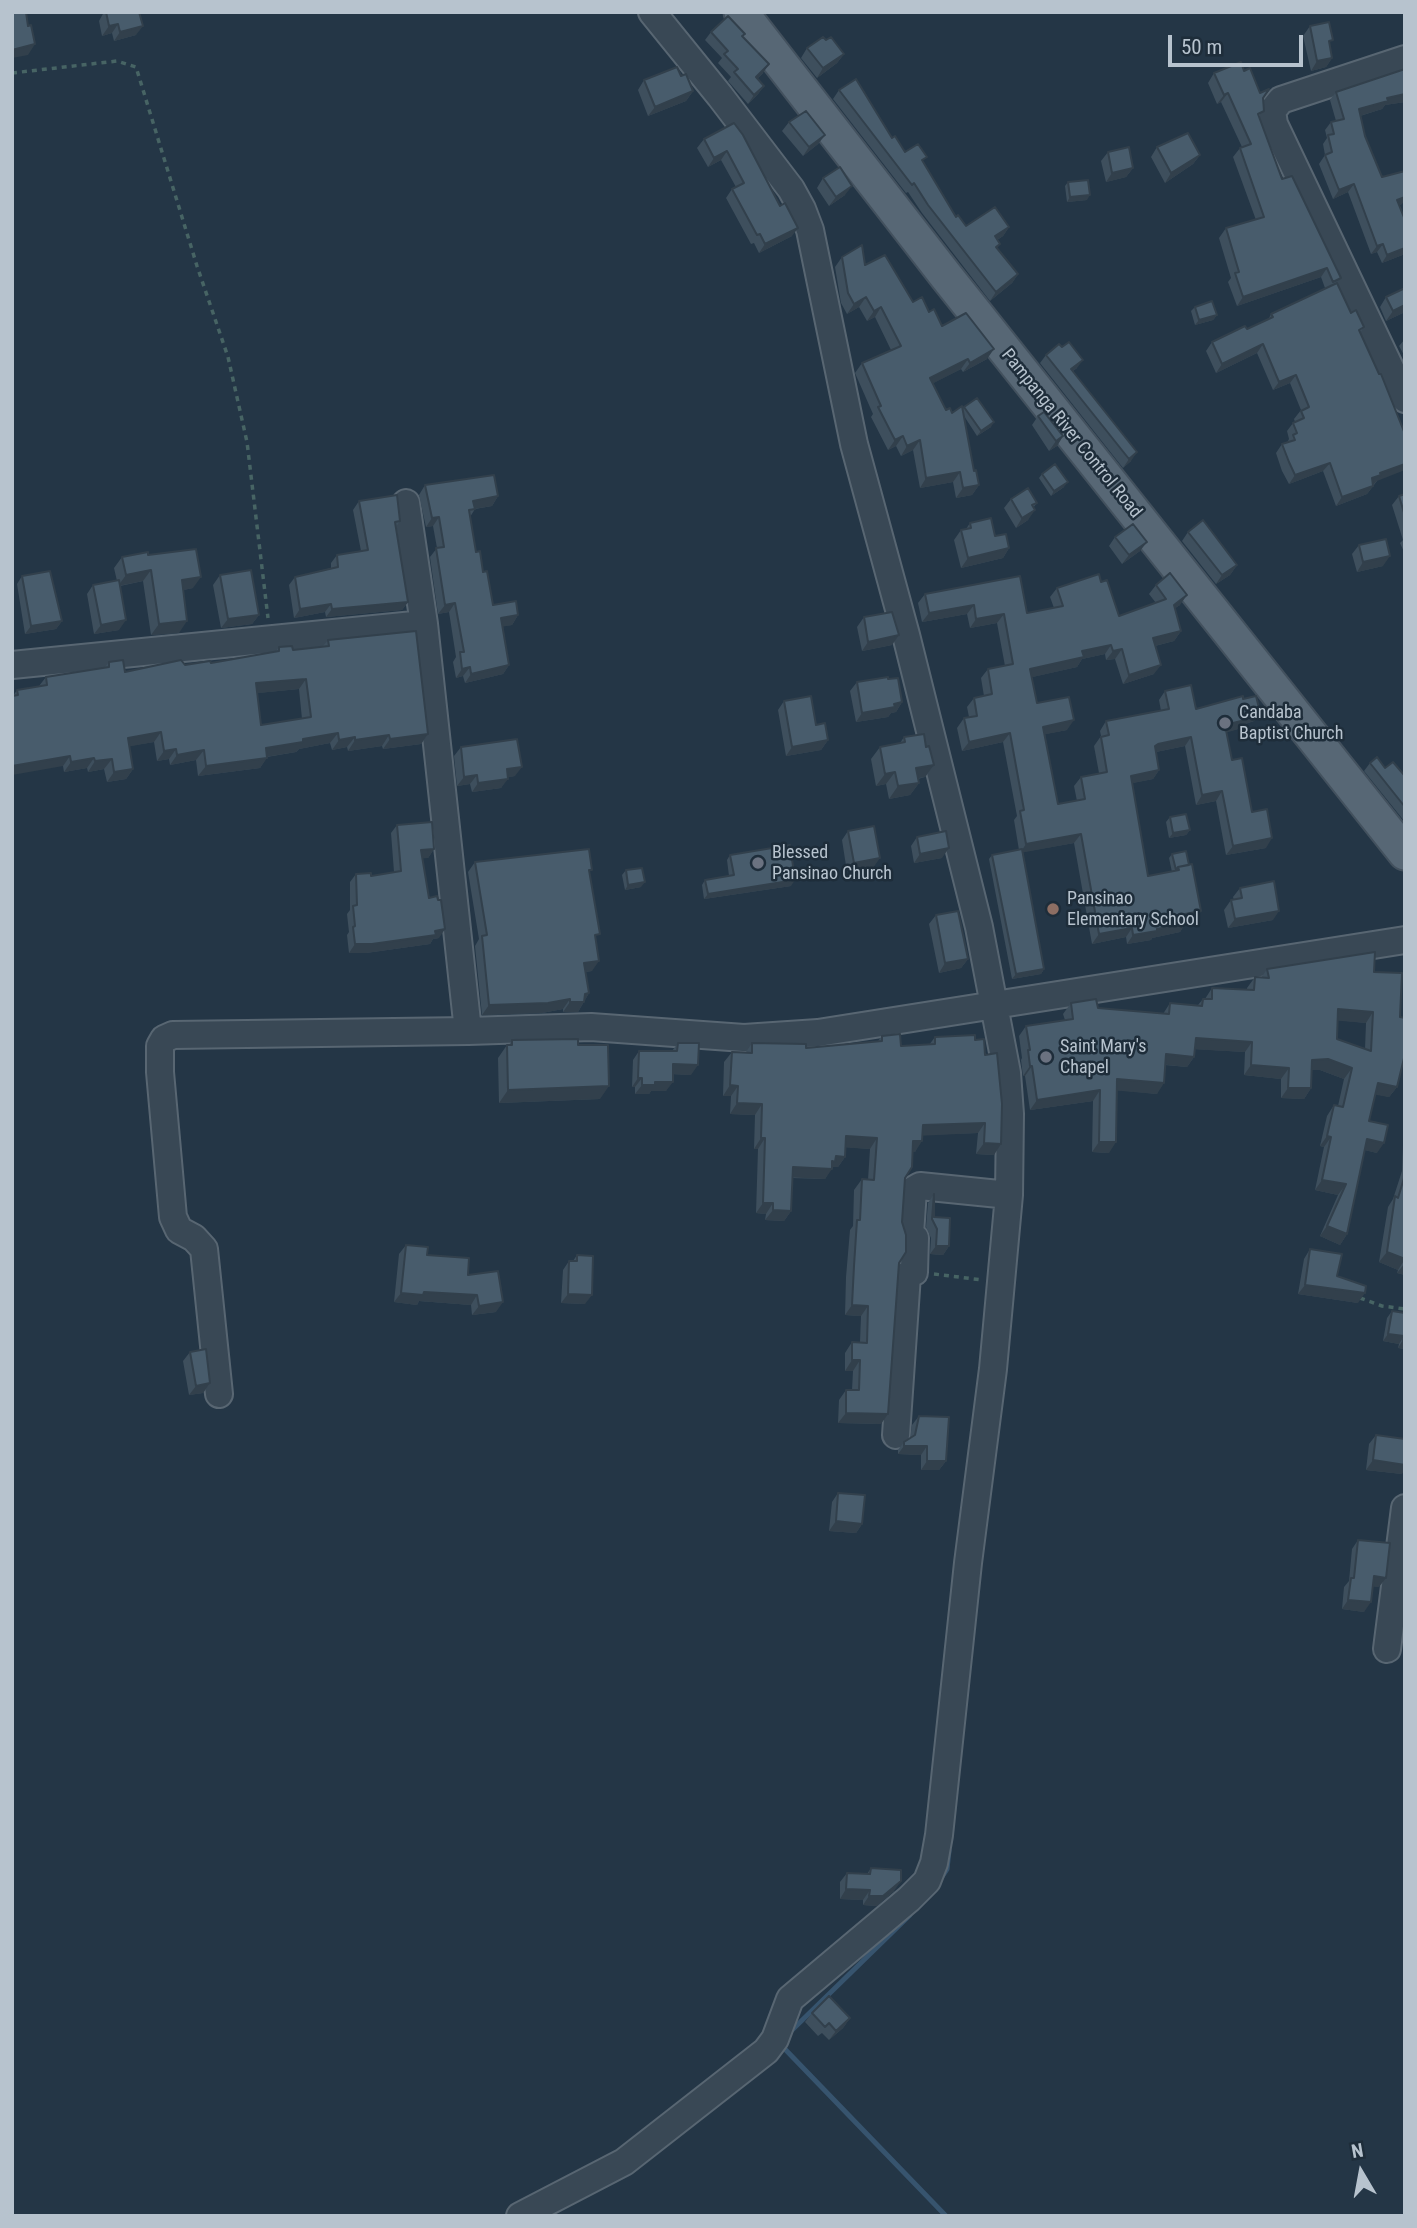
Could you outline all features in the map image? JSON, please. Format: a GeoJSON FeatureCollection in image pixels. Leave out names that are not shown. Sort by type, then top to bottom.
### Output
{"type":"FeatureCollection","features":[{"type":"Feature","properties":{"kind":"main road","name":"Pampanga River Control Road"},"geometry":{"type":"LineString","coordinates":[[741,12],[946,276],[1405,853]]}},
{"type":"Feature","properties":{"kind":"street"},"geometry":{"type":"LineString","coordinates":[[520,2216],[624,2162],[766,2051],[775,2039],[785,2010],[795,1994],[927,1881],[934,1863],[939,1835],[1009,1195],[1010,1114],[1007,1073],[979,927],[906,635],[853,444],[810,230],[803,209],[791,189],[652,12]]}},
{"type":"Feature","properties":{"kind":"street"},"geometry":{"type":"LineString","coordinates":[[1405,59],[1281,100],[1272,111],[1274,124],[1405,398]]}},
{"type":"Feature","properties":{"kind":"street"},"geometry":{"type":"LineString","coordinates":[[406,503],[424,624],[468,1031]]}},
{"type":"Feature","properties":{"kind":"street"},"geometry":{"type":"LineString","coordinates":[[12,665],[424,624]]}},
{"type":"Feature","properties":{"kind":"street"},"geometry":{"type":"LineString","coordinates":[[219,1394],[204,1249],[194,1238],[179,1230],[173,1217],[160,1046],[164,1039],[173,1035],[591,1027],[769,1038],[818,1033],[1405,940]]}},
{"type":"Feature","properties":{"kind":"street"},"geometry":{"type":"LineString","coordinates":[[896,1435],[907,1275],[914,1272],[915,1238],[911,1234],[913,1190],[915,1187],[1009,1195]]}},
{"type":"Feature","properties":{"kind":"street"},"geometry":{"type":"LineString","coordinates":[[1387,1649],[1405,1508]]}},
{"type":"Feature","properties":{"kind":"path"},"geometry":{"type":"LineString","coordinates":[[12,73],[117,61],[136,67],[228,357],[247,442],[270,641]]}},
{"type":"Feature","properties":{"kind":"path"},"geometry":{"type":"LineString","coordinates":[[914,1272],[1001,1282]]}},
{"type":"Feature","properties":{"kind":"path"},"geometry":{"type":"LineString","coordinates":[[1352,1295],[1382,1306],[1405,1309]]}},
{"type":"Feature","properties":{"kind":"building"},"geometry":{"type":"Polygon","coordinates":[[[12,12],[26,12],[35,44],[12,50],[12,12]]]}},
{"type":"Feature","properties":{"kind":"building"},"geometry":{"type":"Polygon","coordinates":[[[106,12],[139,12],[143,26],[120,32],[118,24],[109,26],[106,12]]]}},
{"type":"Feature","properties":{"kind":"building"},"geometry":{"type":"Polygon","coordinates":[[[728,16],[745,34],[742,36],[769,64],[756,77],[764,86],[754,95],[734,72],[738,69],[724,54],[728,51],[711,32],[728,16]]]}},
{"type":"Feature","properties":{"kind":"building"},"geometry":{"type":"Polygon","coordinates":[[[1329,22],[1333,40],[1329,41],[1332,58],[1317,61],[1310,26],[1329,22]]]}},
{"type":"Feature","properties":{"kind":"building"},"geometry":{"type":"Polygon","coordinates":[[[823,37],[826,40],[831,37],[844,54],[823,68],[807,48],[823,37]]]}},
{"type":"Feature","properties":{"kind":"building"},"geometry":{"type":"Polygon","coordinates":[[[1241,62],[1244,71],[1250,68],[1260,93],[1269,89],[1263,98],[1264,111],[1258,114],[1282,179],[1292,176],[1341,278],[1333,282],[1327,268],[1243,297],[1226,228],[1264,217],[1240,148],[1251,144],[1228,93],[1224,95],[1214,73],[1241,62]]]}},
{"type":"Feature","properties":{"kind":"building"},"geometry":{"type":"Polygon","coordinates":[[[677,67],[681,76],[686,74],[693,91],[655,107],[644,80],[677,67]]]}},
{"type":"Feature","properties":{"kind":"building"},"geometry":{"type":"Polygon","coordinates":[[[1405,69],[1405,94],[1359,109],[1365,136],[1382,177],[1405,171],[1405,197],[1397,200],[1405,220],[1405,248],[1387,255],[1383,244],[1377,246],[1354,184],[1339,190],[1325,155],[1332,152],[1328,135],[1334,134],[1331,122],[1344,119],[1336,92],[1405,69]]]}},
{"type":"Feature","properties":{"kind":"building"},"geometry":{"type":"Polygon","coordinates":[[[856,79],[892,138],[895,136],[905,152],[918,144],[927,157],[922,160],[956,217],[958,215],[966,226],[995,207],[1009,227],[995,236],[1000,244],[996,247],[1018,274],[996,292],[914,183],[912,185],[839,90],[856,79]]]}},
{"type":"Feature","properties":{"kind":"building"},"geometry":{"type":"Polygon","coordinates":[[[806,111],[825,135],[809,147],[789,122],[806,111]]]}},
{"type":"Feature","properties":{"kind":"building"},"geometry":{"type":"Polygon","coordinates":[[[734,123],[780,206],[785,203],[798,228],[765,244],[760,234],[757,235],[732,189],[744,183],[727,151],[714,158],[704,139],[734,123]]]}},
{"type":"Feature","properties":{"kind":"building"},"geometry":{"type":"Polygon","coordinates":[[[1188,133],[1200,155],[1171,173],[1157,147],[1188,133]]]}},
{"type":"Feature","properties":{"kind":"building"},"geometry":{"type":"Polygon","coordinates":[[[1129,147],[1133,168],[1112,173],[1108,152],[1129,147]]]}},
{"type":"Feature","properties":{"kind":"building"},"geometry":{"type":"Polygon","coordinates":[[[840,167],[852,186],[836,197],[823,178],[840,167]]]}},
{"type":"Feature","properties":{"kind":"building"},"geometry":{"type":"Polygon","coordinates":[[[1088,180],[1090,195],[1070,197],[1068,182],[1088,180]]]}},
{"type":"Feature","properties":{"kind":"building"},"geometry":{"type":"Polygon","coordinates":[[[862,245],[865,265],[885,255],[913,302],[922,297],[929,312],[934,309],[942,326],[966,313],[994,349],[970,363],[968,359],[930,378],[946,410],[950,408],[952,413],[962,406],[979,485],[963,488],[960,472],[926,478],[920,440],[907,446],[903,436],[895,440],[878,407],[881,406],[862,363],[901,346],[881,307],[874,311],[866,297],[854,304],[848,293],[842,257],[862,245]]]}},
{"type":"Feature","properties":{"kind":"building"},"geometry":{"type":"Polygon","coordinates":[[[1337,283],[1351,313],[1356,310],[1364,327],[1359,330],[1381,374],[1405,434],[1405,464],[1372,478],[1373,486],[1342,497],[1330,463],[1295,475],[1282,444],[1295,440],[1293,435],[1297,433],[1293,423],[1304,418],[1301,411],[1309,407],[1296,375],[1279,382],[1263,344],[1222,364],[1212,342],[1245,326],[1247,329],[1273,317],[1271,314],[1337,283]]]}},
{"type":"Feature","properties":{"kind":"building"},"geometry":{"type":"Polygon","coordinates":[[[1405,288],[1405,305],[1393,311],[1386,297],[1405,288]]]}},
{"type":"Feature","properties":{"kind":"building"},"geometry":{"type":"Polygon","coordinates":[[[1212,301],[1217,315],[1199,320],[1195,307],[1212,301]]]}},
{"type":"Feature","properties":{"kind":"building"},"geometry":{"type":"Polygon","coordinates":[[[1069,342],[1083,360],[1071,369],[1137,452],[1129,459],[1046,355],[1059,344],[1062,347],[1069,342]]]}},
{"type":"Feature","properties":{"kind":"building"},"geometry":{"type":"Polygon","coordinates":[[[977,398],[994,422],[981,431],[964,407],[977,398]]]}},
{"type":"Feature","properties":{"kind":"building"},"geometry":{"type":"Polygon","coordinates":[[[1044,412],[1063,436],[1056,441],[1038,416],[1044,412]]]}},
{"type":"Feature","properties":{"kind":"building"},"geometry":{"type":"Polygon","coordinates":[[[1055,464],[1068,482],[1054,491],[1042,474],[1055,464]]]}},
{"type":"Feature","properties":{"kind":"building"},"geometry":{"type":"Polygon","coordinates":[[[494,475],[498,496],[473,501],[475,509],[469,510],[476,552],[480,551],[483,572],[487,571],[493,605],[516,601],[518,615],[501,618],[509,665],[471,674],[470,667],[462,669],[460,652],[464,652],[455,603],[445,605],[436,548],[444,547],[439,517],[432,518],[425,485],[494,475]]]}},
{"type":"Feature","properties":{"kind":"building"},"geometry":{"type":"Polygon","coordinates":[[[1028,488],[1037,503],[1032,505],[1035,510],[1022,518],[1011,499],[1028,488]]]}},
{"type":"Feature","properties":{"kind":"building"},"geometry":{"type":"Polygon","coordinates":[[[1405,494],[1405,516],[1399,496],[1405,494]]]}},
{"type":"Feature","properties":{"kind":"building"},"geometry":{"type":"Polygon","coordinates":[[[397,495],[400,521],[395,522],[408,602],[332,609],[331,604],[300,609],[295,577],[338,567],[337,555],[368,550],[359,501],[397,495]]]}},
{"type":"Feature","properties":{"kind":"building"},"geometry":{"type":"Polygon","coordinates":[[[991,518],[995,536],[1006,534],[1009,548],[968,558],[961,530],[971,528],[970,523],[991,518]]]}},
{"type":"Feature","properties":{"kind":"building"},"geometry":{"type":"Polygon","coordinates":[[[1203,520],[1237,565],[1222,575],[1188,532],[1203,520]]]}},
{"type":"Feature","properties":{"kind":"building"},"geometry":{"type":"Polygon","coordinates":[[[1133,524],[1147,542],[1129,555],[1115,537],[1133,524]]]}},
{"type":"Feature","properties":{"kind":"building"},"geometry":{"type":"Polygon","coordinates":[[[1386,539],[1390,556],[1363,562],[1359,545],[1386,539]]]}},
{"type":"Feature","properties":{"kind":"building"},"geometry":{"type":"Polygon","coordinates":[[[196,549],[201,577],[182,580],[187,621],[159,624],[151,570],[126,575],[122,557],[148,552],[148,555],[196,549]]]}},
{"type":"Feature","properties":{"kind":"building"},"geometry":{"type":"Polygon","coordinates":[[[251,570],[259,615],[228,619],[220,575],[251,570]]]}},
{"type":"Feature","properties":{"kind":"building"},"geometry":{"type":"Polygon","coordinates":[[[50,571],[62,621],[31,626],[22,576],[50,571]]]}},
{"type":"Feature","properties":{"kind":"building"},"geometry":{"type":"Polygon","coordinates":[[[1170,573],[1187,595],[1174,605],[1181,631],[1153,638],[1161,665],[1129,675],[1122,649],[1113,651],[1111,645],[1082,651],[1084,657],[1030,669],[1037,703],[1069,697],[1074,720],[1043,727],[1058,804],[1085,799],[1081,777],[1107,772],[1101,737],[1109,735],[1106,721],[1169,709],[1165,691],[1191,685],[1196,709],[1243,696],[1243,699],[1256,696],[1260,712],[1248,715],[1249,719],[1225,725],[1232,760],[1242,758],[1252,812],[1267,809],[1272,838],[1233,846],[1222,791],[1202,795],[1191,737],[1158,744],[1155,746],[1159,770],[1131,776],[1148,876],[1179,870],[1178,867],[1192,864],[1201,911],[1185,914],[1186,923],[1157,931],[1133,935],[1132,928],[1099,934],[1081,834],[1026,844],[1020,811],[1024,810],[1010,733],[969,742],[964,718],[977,716],[974,698],[992,694],[988,669],[1013,664],[1004,614],[976,619],[974,605],[929,613],[925,594],[1020,576],[1027,613],[1063,606],[1057,588],[1099,574],[1101,582],[1107,580],[1119,616],[1166,599],[1156,585],[1170,573]]]}},
{"type":"Feature","properties":{"kind":"building"},"geometry":{"type":"Polygon","coordinates":[[[119,580],[126,620],[101,625],[93,585],[119,580]]]}},
{"type":"Feature","properties":{"kind":"building"},"geometry":{"type":"Polygon","coordinates":[[[892,612],[899,635],[868,642],[864,617],[892,612]]]}},
{"type":"Feature","properties":{"kind":"building"},"geometry":{"type":"Polygon","coordinates":[[[416,631],[428,734],[390,739],[389,735],[339,740],[338,733],[266,748],[267,758],[206,766],[204,750],[177,755],[176,749],[164,751],[161,732],[128,738],[133,769],[114,772],[112,759],[95,761],[94,758],[71,762],[70,756],[12,766],[12,696],[18,695],[17,690],[47,685],[46,677],[109,667],[109,662],[123,660],[125,672],[181,660],[185,665],[211,663],[279,651],[279,647],[292,646],[293,650],[329,646],[328,640],[416,631]],[[306,679],[256,683],[261,725],[311,717],[306,679]]]}},
{"type":"Feature","properties":{"kind":"building"},"geometry":{"type":"Polygon","coordinates":[[[898,678],[902,702],[894,704],[895,707],[862,713],[857,682],[898,678]]]}},
{"type":"Feature","properties":{"kind":"building"},"geometry":{"type":"Polygon","coordinates":[[[811,696],[816,725],[825,723],[828,740],[792,747],[784,701],[811,696]]]}},
{"type":"Feature","properties":{"kind":"building"},"geometry":{"type":"Polygon","coordinates":[[[924,734],[934,765],[916,768],[919,783],[898,786],[895,772],[885,774],[880,747],[905,742],[904,737],[924,734]]]}},
{"type":"Feature","properties":{"kind":"building"},"geometry":{"type":"Polygon","coordinates":[[[517,739],[522,767],[507,769],[508,779],[478,783],[477,775],[464,777],[461,747],[517,739]]]}},
{"type":"Feature","properties":{"kind":"building"},"geometry":{"type":"Polygon","coordinates":[[[1377,757],[1385,768],[1393,762],[1405,776],[1405,807],[1370,763],[1377,757]]]}},
{"type":"Feature","properties":{"kind":"building"},"geometry":{"type":"Polygon","coordinates":[[[1186,814],[1190,830],[1173,833],[1170,817],[1186,814]]]}},
{"type":"Feature","properties":{"kind":"building"},"geometry":{"type":"Polygon","coordinates":[[[432,822],[434,849],[421,850],[429,898],[437,896],[438,900],[441,900],[445,929],[435,931],[436,935],[355,944],[353,906],[357,905],[356,874],[371,873],[371,876],[401,871],[397,825],[432,822]]]}},
{"type":"Feature","properties":{"kind":"building"},"geometry":{"type":"Polygon","coordinates":[[[874,826],[880,858],[854,863],[848,831],[874,826]]]}},
{"type":"Feature","properties":{"kind":"building"},"geometry":{"type":"Polygon","coordinates":[[[946,831],[949,848],[920,854],[917,837],[946,831]]]}},
{"type":"Feature","properties":{"kind":"building"},"geometry":{"type":"Polygon","coordinates":[[[790,845],[795,880],[708,894],[705,880],[734,875],[730,855],[790,845]]]}},
{"type":"Feature","properties":{"kind":"building"},"geometry":{"type":"Polygon","coordinates":[[[589,849],[592,870],[589,870],[600,934],[595,935],[599,961],[584,963],[589,993],[585,994],[584,1002],[570,1002],[570,999],[548,1003],[489,1005],[482,936],[487,935],[475,862],[589,849]]]}},
{"type":"Feature","properties":{"kind":"building"},"geometry":{"type":"Polygon","coordinates":[[[1022,849],[1044,969],[1016,974],[992,855],[1022,849]]]}},
{"type":"Feature","properties":{"kind":"building"},"geometry":{"type":"Polygon","coordinates":[[[1186,851],[1189,865],[1176,870],[1172,854],[1186,851]]]}},
{"type":"Feature","properties":{"kind":"building"},"geometry":{"type":"Polygon","coordinates":[[[642,868],[645,882],[628,885],[626,870],[642,868]]]}},
{"type":"Feature","properties":{"kind":"building"},"geometry":{"type":"Polygon","coordinates":[[[1274,881],[1279,911],[1235,919],[1231,900],[1242,898],[1240,888],[1274,881]]]}},
{"type":"Feature","properties":{"kind":"building"},"geometry":{"type":"Polygon","coordinates":[[[958,911],[968,959],[945,963],[936,915],[958,911]]]}},
{"type":"Feature","properties":{"kind":"building"},"geometry":{"type":"Polygon","coordinates":[[[1375,952],[1374,972],[1402,973],[1400,1017],[1405,1018],[1405,1054],[1397,1087],[1378,1083],[1369,1121],[1388,1125],[1384,1143],[1367,1139],[1347,1234],[1327,1226],[1346,1184],[1322,1180],[1334,1105],[1343,1107],[1352,1068],[1328,1059],[1312,1060],[1311,1088],[1288,1088],[1289,1068],[1251,1065],[1252,1042],[1196,1038],[1194,1057],[1166,1054],[1164,1083],[1117,1079],[1116,1142],[1099,1142],[1100,1090],[1037,1100],[1026,1026],[1073,1019],[1071,1003],[1096,999],[1098,1008],[1169,1014],[1170,1003],[1202,1006],[1203,999],[1212,999],[1212,988],[1254,990],[1255,977],[1269,978],[1267,969],[1375,952]],[[1338,1009],[1337,1039],[1371,1051],[1373,1012],[1338,1009]]]}},
{"type":"Feature","properties":{"kind":"building"},"geometry":{"type":"Polygon","coordinates":[[[900,1034],[901,1046],[935,1044],[935,1037],[975,1035],[975,1040],[984,1039],[985,1055],[997,1053],[1002,1104],[1001,1144],[984,1143],[985,1123],[923,1125],[922,1141],[913,1141],[912,1167],[905,1178],[902,1222],[906,1235],[906,1252],[899,1263],[888,1414],[846,1413],[846,1390],[859,1390],[860,1360],[852,1360],[852,1342],[867,1343],[868,1306],[852,1305],[862,1179],[874,1180],[877,1138],[846,1136],[845,1157],[836,1156],[835,1162],[832,1161],[832,1169],[793,1167],[791,1211],[773,1210],[773,1203],[763,1203],[765,1138],[761,1138],[762,1104],[737,1103],[738,1086],[730,1085],[732,1052],[752,1053],[752,1043],[806,1044],[806,1048],[882,1041],[882,1036],[900,1034]]]}},
{"type":"Feature","properties":{"kind":"building"},"geometry":{"type":"Polygon","coordinates":[[[578,1039],[578,1045],[608,1045],[609,1086],[508,1090],[507,1045],[512,1045],[512,1040],[578,1039]]]}},
{"type":"Feature","properties":{"kind":"building"},"geometry":{"type":"Polygon","coordinates":[[[678,1043],[699,1043],[698,1065],[673,1064],[673,1082],[642,1085],[642,1078],[638,1078],[639,1051],[677,1051],[678,1043]]]}},
{"type":"Feature","properties":{"kind":"building"},"geometry":{"type":"Polygon","coordinates":[[[1405,1175],[1405,1259],[1387,1252],[1395,1196],[1398,1198],[1405,1175]]]}},
{"type":"Feature","properties":{"kind":"building"},"geometry":{"type":"Polygon","coordinates":[[[934,1194],[934,1217],[950,1218],[949,1246],[936,1246],[937,1229],[932,1219],[934,1194]]]}},
{"type":"Feature","properties":{"kind":"building"},"geometry":{"type":"Polygon","coordinates":[[[406,1245],[428,1247],[427,1255],[469,1258],[468,1275],[498,1271],[503,1302],[479,1306],[477,1295],[401,1293],[406,1245]]]}},
{"type":"Feature","properties":{"kind":"building"},"geometry":{"type":"Polygon","coordinates":[[[1310,1249],[1342,1254],[1337,1276],[1366,1286],[1365,1293],[1305,1285],[1310,1249]]]}},
{"type":"Feature","properties":{"kind":"building"},"geometry":{"type":"Polygon","coordinates":[[[577,1255],[593,1256],[592,1295],[568,1294],[569,1261],[577,1261],[577,1255]]]}},
{"type":"Feature","properties":{"kind":"building"},"geometry":{"type":"Polygon","coordinates":[[[1392,1311],[1405,1313],[1405,1340],[1404,1336],[1388,1334],[1392,1311]]]}},
{"type":"Feature","properties":{"kind":"building"},"geometry":{"type":"Polygon","coordinates":[[[206,1349],[210,1383],[196,1386],[190,1352],[206,1349]]]}},
{"type":"Feature","properties":{"kind":"building"},"geometry":{"type":"Polygon","coordinates":[[[919,1416],[949,1417],[946,1461],[927,1461],[927,1446],[904,1446],[904,1442],[915,1435],[919,1416]]]}},
{"type":"Feature","properties":{"kind":"building"},"geometry":{"type":"Polygon","coordinates":[[[1376,1435],[1405,1439],[1405,1465],[1373,1460],[1376,1435]]]}},
{"type":"Feature","properties":{"kind":"building"},"geometry":{"type":"Polygon","coordinates":[[[838,1493],[865,1495],[862,1524],[836,1521],[838,1493]]]}},
{"type":"Feature","properties":{"kind":"building"},"geometry":{"type":"Polygon","coordinates":[[[1358,1540],[1390,1543],[1386,1578],[1374,1576],[1371,1602],[1348,1600],[1351,1578],[1354,1578],[1358,1540]]]}},
{"type":"Feature","properties":{"kind":"building"},"geometry":{"type":"Polygon","coordinates":[[[871,1868],[901,1870],[901,1881],[883,1896],[869,1896],[870,1890],[846,1889],[847,1873],[870,1874],[871,1868]]]}},
{"type":"Feature","properties":{"kind":"building"},"geometry":{"type":"Polygon","coordinates":[[[829,1996],[850,2018],[836,2031],[829,2023],[825,2027],[812,2013],[829,1996]]]}},
{"type":"Feature","properties":{"kind":"waterway"},"geometry":{"type":"LineString","coordinates":[[941,1878],[947,1869],[949,1851]]}},
{"type":"Feature","properties":{"kind":"waterway"},"geometry":{"type":"LineString","coordinates":[[789,2033],[910,1915]]}},
{"type":"Feature","properties":{"kind":"waterway"},"geometry":{"type":"LineString","coordinates":[[780,2044],[946,2216]]}},
{"type":"Feature","properties":{"kind":"place","name":"Candaba Baptist Church"},"geometry":{"type":"Point","coordinates":[1225,723]}},
{"type":"Feature","properties":{"kind":"place","name":"Blessed Pansinao Church"},"geometry":{"type":"Point","coordinates":[758,863]}},
{"type":"Feature","properties":{"kind":"place","name":"Pansinao Elementary School"},"geometry":{"type":"Point","coordinates":[1053,909]}},
{"type":"Feature","properties":{"kind":"place","name":"Saint Mary's Chapel"},"geometry":{"type":"Point","coordinates":[1046,1057]}}]}
